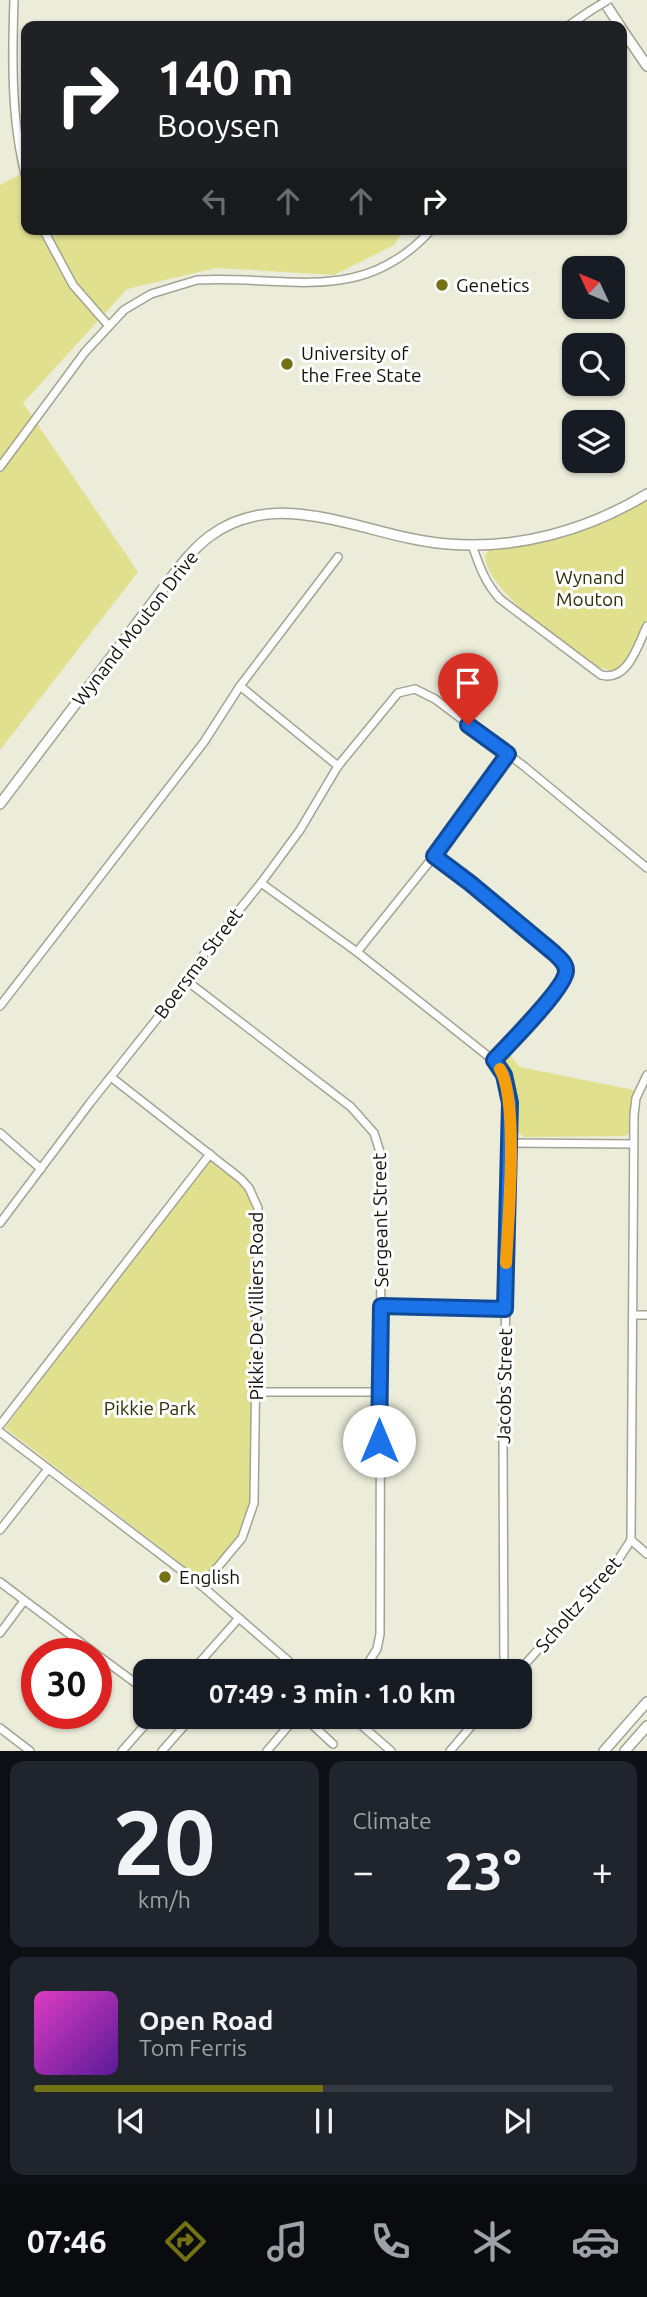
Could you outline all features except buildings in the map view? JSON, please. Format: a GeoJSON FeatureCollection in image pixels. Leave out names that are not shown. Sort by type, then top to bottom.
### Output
{"type":"FeatureCollection","features":[{"type":"Feature","properties":{"kind":"street"},"geometry":{"type":"LineString","coordinates":[[14,0],[12,45],[21,160]]}},
{"type":"Feature","properties":{"kind":"street"},"geometry":{"type":"LineString","coordinates":[[575,21],[605,0],[617,21]]}},
{"type":"Feature","properties":{"kind":"street"},"geometry":{"type":"LineString","coordinates":[[627,36],[647,66]]}},
{"type":"Feature","properties":{"kind":"street"},"geometry":{"type":"LineString","coordinates":[[46,235],[73,285],[108,325]]}},
{"type":"Feature","properties":{"kind":"street"},"geometry":{"type":"LineString","coordinates":[[0,467],[68,374],[108,325],[137,300],[197,280],[331,282],[359,277],[387,266],[410,251],[426,235]]}},
{"type":"Feature","properties":{"kind":"street","name":"Wynand Mouton Drive"},"geometry":{"type":"LineString","coordinates":[[0,804],[180,566],[209,536],[226,525],[261,514],[295,513],[316,515],[400,538],[472,545],[511,542],[557,533],[602,518],[647,495]]}},
{"type":"Feature","properties":{"kind":"street"},"geometry":{"type":"LineString","coordinates":[[472,545],[484,578],[500,599],[601,675],[613,676],[627,666],[647,626]]}},
{"type":"Feature","properties":{"kind":"street"},"geometry":{"type":"LineString","coordinates":[[0,1006],[204,742],[240,686],[338,557]]}},
{"type":"Feature","properties":{"kind":"street"},"geometry":{"type":"LineString","coordinates":[[240,686],[338,766]]}},
{"type":"Feature","properties":{"kind":"street","name":"Boersma Street"},"geometry":{"type":"LineString","coordinates":[[0,1223],[187,981],[206,951],[261,883],[300,830],[338,766],[392,701],[406,690],[423,691],[508,754]]}},
{"type":"Feature","properties":{"kind":"street"},"geometry":{"type":"LineString","coordinates":[[356,952],[434,856],[508,754],[647,868]]}},
{"type":"Feature","properties":{"kind":"street"},"geometry":{"type":"LineString","coordinates":[[434,856],[554,953],[563,962],[566,971],[563,981],[539,1011],[494,1060]]}},
{"type":"Feature","properties":{"kind":"street","name":"Jacobs Street"},"geometry":{"type":"LineString","coordinates":[[261,883],[356,952],[494,1060],[504,1075],[508,1089],[510,1143],[505,1309],[504,1659]]}},
{"type":"Feature","properties":{"kind":"street","name":"Sergeant Street"},"geometry":{"type":"LineString","coordinates":[[187,981],[343,1100],[374,1133],[381,1155],[380,1634],[377,1649],[371,1659]]}},
{"type":"Feature","properties":{"kind":"street","name":"Scholtz Street"},"geometry":{"type":"LineString","coordinates":[[530,1659],[618,1559],[631,1540],[634,1144],[636,1098],[647,1075]]}},
{"type":"Feature","properties":{"kind":"street","name":"Pikkie De Villiers Road"},"geometry":{"type":"LineString","coordinates":[[111,1077],[241,1179],[249,1188],[258,1208],[255,1483],[251,1517],[242,1538],[202,1586]]}},
{"type":"Feature","properties":{"kind":"street"},"geometry":{"type":"LineString","coordinates":[[0,1133],[41,1168]]}},
{"type":"Feature","properties":{"kind":"street"},"geometry":{"type":"LineString","coordinates":[[510,1143],[634,1144]]}},
{"type":"Feature","properties":{"kind":"street"},"geometry":{"type":"LineString","coordinates":[[0,1425],[209,1154]]}},
{"type":"Feature","properties":{"kind":"street"},"geometry":{"type":"LineString","coordinates":[[381,1306],[505,1309]]}},
{"type":"Feature","properties":{"kind":"street"},"geometry":{"type":"LineString","coordinates":[[633,1315],[647,1315]]}},
{"type":"Feature","properties":{"kind":"street"},"geometry":{"type":"LineString","coordinates":[[257,1392],[379,1392]]}},
{"type":"Feature","properties":{"kind":"street"},"geometry":{"type":"LineString","coordinates":[[0,1432],[202,1586],[286,1659]]}},
{"type":"Feature","properties":{"kind":"street"},"geometry":{"type":"LineString","coordinates":[[0,1530],[48,1469]]}},
{"type":"Feature","properties":{"kind":"street"},"geometry":{"type":"LineString","coordinates":[[631,1540],[647,1553]]}},
{"type":"Feature","properties":{"kind":"street"},"geometry":{"type":"LineString","coordinates":[[0,1582],[74,1638]]}},
{"type":"Feature","properties":{"kind":"street"},"geometry":{"type":"LineString","coordinates":[[0,1633],[24,1601]]}},
{"type":"Feature","properties":{"kind":"street"},"geometry":{"type":"LineString","coordinates":[[203,1659],[239,1618]]}},
{"type":"Feature","properties":{"kind":"street"},"geometry":{"type":"LineString","coordinates":[[112,1666],[133,1681]]}},
{"type":"Feature","properties":{"kind":"street"},"geometry":{"type":"LineString","coordinates":[[604,1751],[647,1702]]}},
{"type":"Feature","properties":{"kind":"street"},"geometry":{"type":"LineString","coordinates":[[625,1751],[647,1726]]}},
{"type":"Feature","properties":{"kind":"street"},"geometry":{"type":"LineString","coordinates":[[0,1728],[30,1751]]}},
{"type":"Feature","properties":{"kind":"street"},"geometry":{"type":"LineString","coordinates":[[122,1751],[141,1729]]}},
{"type":"Feature","properties":{"kind":"street"},"geometry":{"type":"LineString","coordinates":[[162,1751],[181,1729]]}},
{"type":"Feature","properties":{"kind":"street"},"geometry":{"type":"LineString","coordinates":[[267,1751],[286,1729]]}},
{"type":"Feature","properties":{"kind":"street"},"geometry":{"type":"LineString","coordinates":[[317,1729],[333,1744]]}},
{"type":"Feature","properties":{"kind":"street"},"geometry":{"type":"LineString","coordinates":[[366,1729],[391,1751]]}},
{"type":"Feature","properties":{"kind":"street"},"geometry":{"type":"LineString","coordinates":[[450,1751],[469,1729]]}},
{"type":"Feature","properties":{"kind":"green space"},"geometry":{"type":"Polygon","coordinates":[[[21,174],[21,235],[401,235],[394,245],[334,275],[216,268],[127,289],[23,403],[138,572],[0,750],[0,185],[21,174]]]}},
{"type":"Feature","properties":{"kind":"green space","name":"Wynand Mouton"},"geometry":{"type":"Polygon","coordinates":[[[647,500],[647,629],[631,661],[612,671],[595,666],[512,600],[488,569],[485,555],[490,549],[564,536],[617,517],[647,500]]]}},
{"type":"Feature","properties":{"kind":"green space"},"geometry":{"type":"Polygon","coordinates":[[[508,1053],[520,1067],[634,1090],[629,1133],[625,1136],[524,1137],[515,1130],[515,1095],[511,1077],[501,1058],[508,1053]]]}},
{"type":"Feature","properties":{"kind":"green space","name":"Pikkie Park"},"geometry":{"type":"Polygon","coordinates":[[[210,1156],[241,1176],[257,1203],[253,1503],[243,1536],[205,1582],[5,1428],[210,1156]]]}},
{"type":"Feature","properties":{"kind":"slow traffic"},"geometry":{"type":"LineString","coordinates":[[500,1069],[504,1075],[510,1103],[506,1263]]}},
{"type":"Feature","properties":{"kind":"place","name":"Genetics"},"geometry":{"type":"Point","coordinates":[442,285]}},
{"type":"Feature","properties":{"kind":"place","name":"University of the Free State"},"geometry":{"type":"Point","coordinates":[287,364]}},
{"type":"Feature","properties":{"kind":"place","name":"English"},"geometry":{"type":"Point","coordinates":[165,1577]}},
{"type":"Feature","properties":{"kind":"route"},"geometry":{"type":"LineString","coordinates":[[379,1441],[381,1306],[505,1309],[510,1103],[504,1075],[494,1060],[539,1011],[563,981],[566,971],[563,962],[554,953],[434,856],[508,754],[468,725]]}}]}
